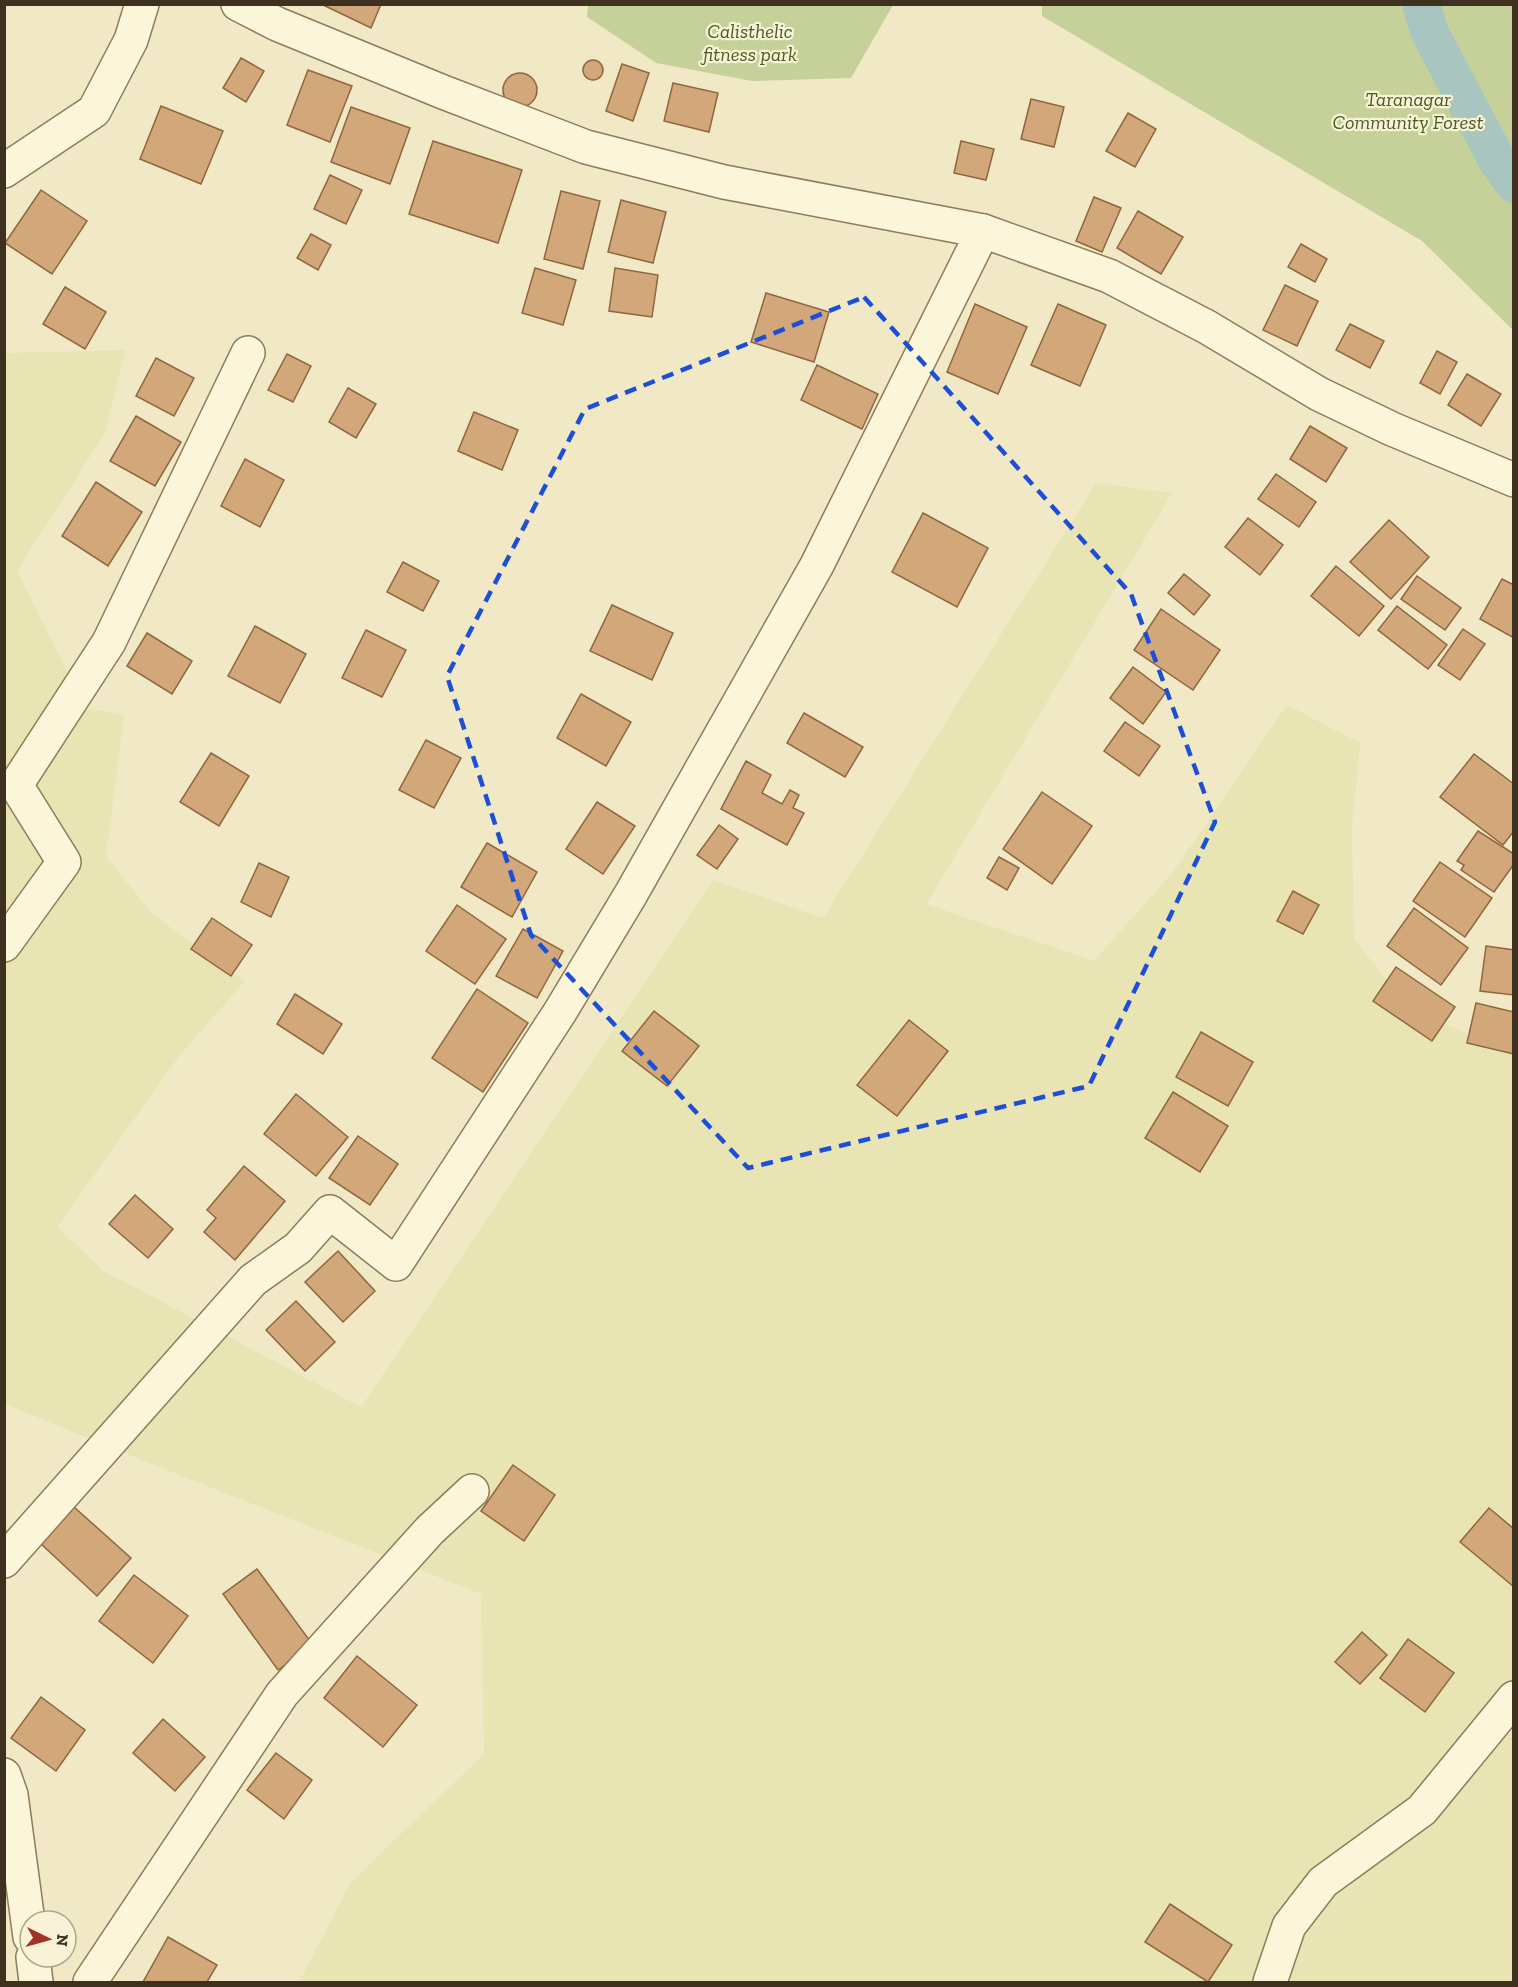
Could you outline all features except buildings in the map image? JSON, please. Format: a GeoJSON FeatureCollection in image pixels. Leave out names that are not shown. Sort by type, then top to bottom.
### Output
{"type":"FeatureCollection","features":[{"type":"Feature","properties":{"kind":"street"},"geometry":{"type":"LineString","coordinates":[[4,171],[94,111],[131,39],[142,4]]}},
{"type":"Feature","properties":{"kind":"street"},"geometry":{"type":"LineString","coordinates":[[238,4],[277,24],[586,147],[724,182],[983,231],[1109,276],[1207,327],[1319,394],[1392,429],[1514,480]]}},
{"type":"Feature","properties":{"kind":"street"},"geometry":{"type":"LineString","coordinates":[[4,1561],[253,1280],[298,1248],[330,1212],[396,1264],[560,1012],[631,894],[817,565],[983,231]]}},
{"type":"Feature","properties":{"kind":"street"},"geometry":{"type":"LineString","coordinates":[[4,945],[64,862],[16,785],[110,642],[248,353]]}},
{"type":"Feature","properties":{"kind":"street"},"geometry":{"type":"LineString","coordinates":[[90,1983],[282,1694],[430,1530],[472,1491]]}},
{"type":"Feature","properties":{"kind":"street"},"geometry":{"type":"LineString","coordinates":[[1270,1983],[1289,1926],[1323,1882],[1422,1810],[1514,1698]]}},
{"type":"Feature","properties":{"kind":"street"},"geometry":{"type":"LineString","coordinates":[[4,1775],[11,1795],[26,1909]]}},
{"type":"Feature","properties":{"kind":"highlighted area"},"geometry":{"type":"Polygon","coordinates":[[[864,297],[1131,594],[1215,822],[1089,1086],[748,1168],[531,935],[447,676],[585,409],[864,297]]]}},
{"type":"Feature","properties":{"kind":"shaded area"},"geometry":{"type":"Polygon","coordinates":[[[125,350],[105,433],[17,571],[85,708],[124,714],[106,856],[152,914],[245,981],[179,1056],[57,1227],[104,1271],[361,1407],[713,880],[823,918],[1096,483],[1172,493],[926,904],[1094,961],[1173,872],[1287,705],[1360,743],[1352,828],[1354,939],[1410,1009],[1513,1053],[1513,1982],[299,1982],[351,1882],[484,1754],[481,1594],[5,1404],[4,353],[125,350]]]}},
{"type":"Feature","properties":{"kind":"green space","name":"Calisthelic fitness park"},"geometry":{"type":"Polygon","coordinates":[[[588,4],[893,5],[851,78],[752,81],[656,63],[587,17],[588,4]]]}},
{"type":"Feature","properties":{"kind":"green space","name":"Taranagar Community Forest"},"geometry":{"type":"Polygon","coordinates":[[[1042,5],[1513,5],[1513,330],[1422,241],[1042,16],[1042,5]]]}},
{"type":"Feature","properties":{"kind":"waterway"},"geometry":{"type":"LineString","coordinates":[[1421,4],[1430,33],[1498,162],[1514,184]]}}]}
